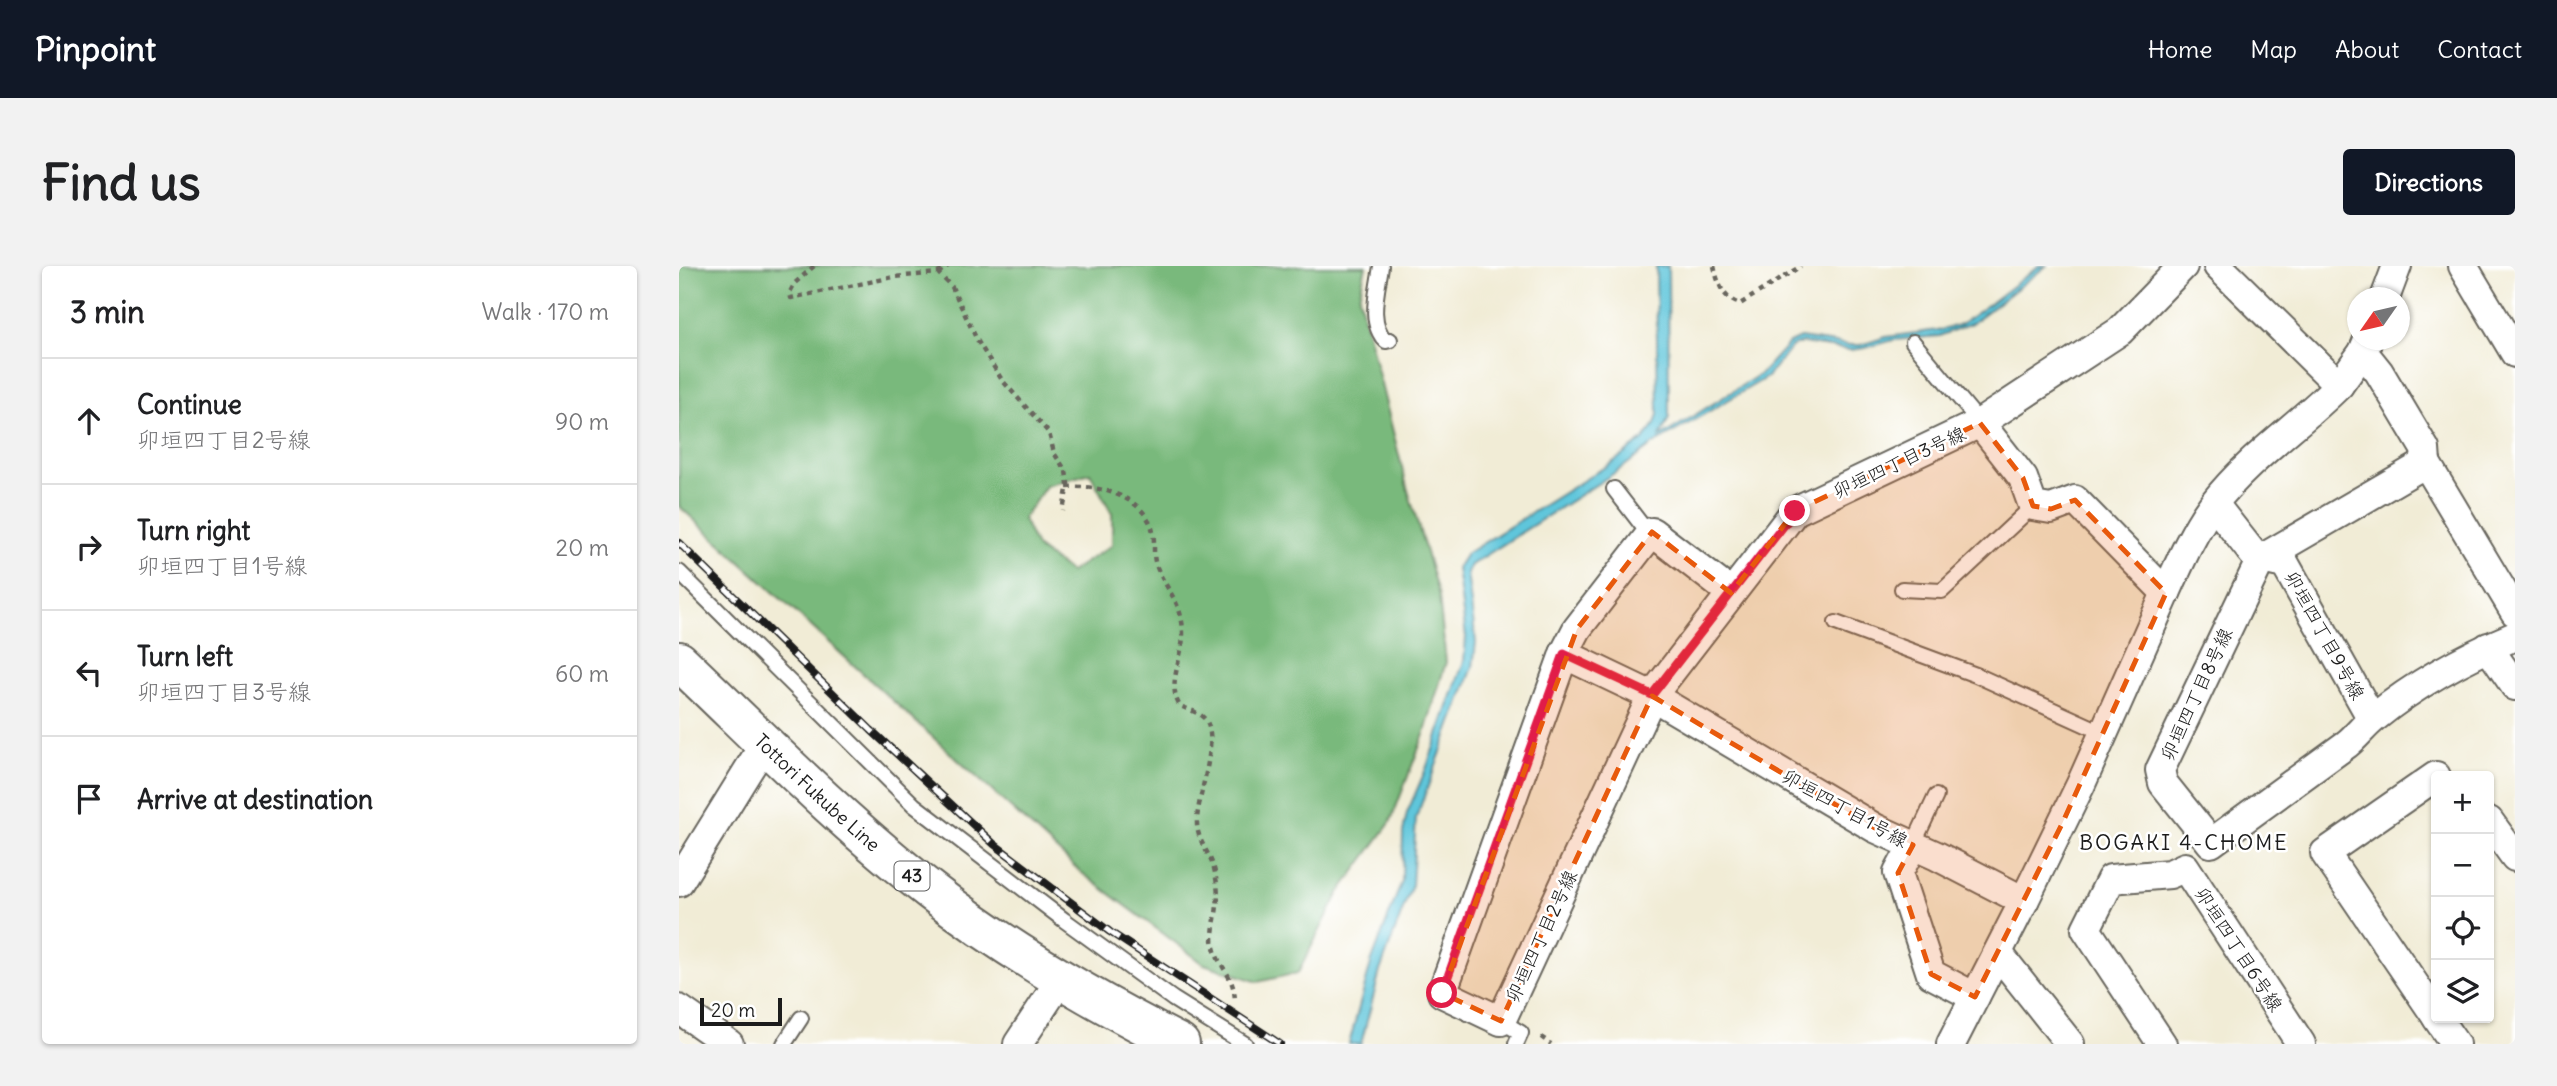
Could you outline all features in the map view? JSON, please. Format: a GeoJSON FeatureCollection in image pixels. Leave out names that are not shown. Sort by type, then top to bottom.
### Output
{"type":"FeatureCollection","features":[{"type":"Feature","properties":{"kind":"main road","name":"Tottori Fukube Line"},"geometry":{"type":"LineString","coordinates":[[679,661],[856,828],[930,891],[1061,979],[1180,1044]]}},
{"type":"Feature","properties":{"kind":"street","name":"卯垣四丁目3号線"},"geometry":{"type":"LineString","coordinates":[[1652,695],[1795,511],[1980,423],[2120,331],[2183,266]]}},
{"type":"Feature","properties":{"kind":"street"},"geometry":{"type":"LineString","coordinates":[[2218,266],[2339,385]]}},
{"type":"Feature","properties":{"kind":"street"},"geometry":{"type":"LineString","coordinates":[[2389,287],[2397,266]]}},
{"type":"Feature","properties":{"kind":"street"},"geometry":{"type":"LineString","coordinates":[[2463,266],[2515,353]]}},
{"type":"Feature","properties":{"kind":"street"},"geometry":{"type":"LineString","coordinates":[[1951,1044],[2024,901],[2183,554],[2214,503],[2251,464],[2308,416],[2339,385],[2363,350]]}},
{"type":"Feature","properties":{"kind":"street"},"geometry":{"type":"LineString","coordinates":[[2368,350],[2425,449],[2426,463],[2515,612]]}},
{"type":"Feature","properties":{"kind":"street"},"geometry":{"type":"LineString","coordinates":[[1980,423],[2023,478],[2033,506],[2051,509],[2075,500],[2166,593]]}},
{"type":"Feature","properties":{"kind":"street"},"geometry":{"type":"LineString","coordinates":[[2261,559],[2426,463]]}},
{"type":"Feature","properties":{"kind":"street","name":"卯垣四丁目9号線"},"geometry":{"type":"LineString","coordinates":[[2214,503],[2254,555],[2285,564],[2372,719]]}},
{"type":"Feature","properties":{"kind":"street"},"geometry":{"type":"LineString","coordinates":[[1652,532],[1731,593]]}},
{"type":"Feature","properties":{"kind":"street","name":"卯垣四丁目2号線"},"geometry":{"type":"LineString","coordinates":[[1652,532],[1577,629],[1564,654],[1442,993],[1509,1032],[1652,695]]}},
{"type":"Feature","properties":{"kind":"street","name":"卯垣四丁目8号線"},"geometry":{"type":"LineString","coordinates":[[2211,843],[2163,783],[2160,770],[2261,559]]}},
{"type":"Feature","properties":{"kind":"street"},"geometry":{"type":"LineString","coordinates":[[2185,867],[2211,843],[2347,744],[2372,719],[2439,672],[2515,636]]}},
{"type":"Feature","properties":{"kind":"street"},"geometry":{"type":"LineString","coordinates":[[2489,647],[2515,686]]}},
{"type":"Feature","properties":{"kind":"street","name":"卯垣四丁目1号線"},"geometry":{"type":"LineString","coordinates":[[1564,654],[1652,695],[1875,828],[2024,901]]}},
{"type":"Feature","properties":{"kind":"street"},"geometry":{"type":"LineString","coordinates":[[679,882],[765,743]]}},
{"type":"Feature","properties":{"kind":"street"},"geometry":{"type":"LineString","coordinates":[[2431,780],[2326,853],[2431,1008]]}},
{"type":"Feature","properties":{"kind":"street"},"geometry":{"type":"LineString","coordinates":[[2494,828],[2515,857]]}},
{"type":"Feature","properties":{"kind":"street"},"geometry":{"type":"LineString","coordinates":[[1913,845],[1898,873],[1931,974],[1976,997]]}},
{"type":"Feature","properties":{"kind":"street","name":"卯垣四丁目6号線"},"geometry":{"type":"LineString","coordinates":[[2162,1044],[2086,929],[2111,879],[2170,874],[2185,867],[2301,1044]]}},
{"type":"Feature","properties":{"kind":"street"},"geometry":{"type":"LineString","coordinates":[[1998,953],[2070,1044]]}},
{"type":"Feature","properties":{"kind":"street"},"geometry":{"type":"LineString","coordinates":[[1018,1044],[1061,979]]}},
{"type":"Feature","properties":{"kind":"street"},"geometry":{"type":"LineString","coordinates":[[679,1009],[729,1044]]}},
{"type":"Feature","properties":{"kind":"street"},"geometry":{"type":"LineString","coordinates":[[2441,1023],[2455,1044]]}},
{"type":"Feature","properties":{"kind":"lane"},"geometry":{"type":"LineString","coordinates":[[1381,266],[1375,320],[1379,335],[1386,341],[1390,340]]}},
{"type":"Feature","properties":{"kind":"lane"},"geometry":{"type":"LineString","coordinates":[[1913,342],[1980,423]]}},
{"type":"Feature","properties":{"kind":"lane"},"geometry":{"type":"LineString","coordinates":[[1615,489],[1641,524],[1652,532]]}},
{"type":"Feature","properties":{"kind":"lane"},"geometry":{"type":"LineString","coordinates":[[1902,589],[1942,591],[2033,506]]}},
{"type":"Feature","properties":{"kind":"lane"},"geometry":{"type":"LineString","coordinates":[[679,572],[914,805],[1173,999],[1245,1044]]}},
{"type":"Feature","properties":{"kind":"lane"},"geometry":{"type":"LineString","coordinates":[[1836,623],[1976,675],[2103,733]]}},
{"type":"Feature","properties":{"kind":"lane"},"geometry":{"type":"LineString","coordinates":[[1913,845],[1936,796]]}},
{"type":"Feature","properties":{"kind":"lane"},"geometry":{"type":"LineString","coordinates":[[784,1044],[801,1018]]}},
{"type":"Feature","properties":{"kind":"path"},"geometry":{"type":"LineString","coordinates":[[814,266],[795,282],[790,292],[792,298],[894,277],[938,273],[948,266]]}},
{"type":"Feature","properties":{"kind":"path"},"geometry":{"type":"LineString","coordinates":[[1714,266],[1720,289],[1732,302],[1740,304],[1801,266]]}},
{"type":"Feature","properties":{"kind":"path"},"geometry":{"type":"LineString","coordinates":[[938,273],[952,287],[977,340],[1002,380],[1049,433],[1054,453],[1066,471],[1067,486],[1063,511]]}},
{"type":"Feature","properties":{"kind":"path"},"geometry":{"type":"LineString","coordinates":[[1067,486],[1112,492],[1125,498],[1149,519],[1157,568],[1180,610],[1183,645],[1173,689],[1180,706],[1202,716],[1210,732],[1196,822],[1216,874],[1218,901],[1212,936],[1215,951],[1234,986],[1234,1001]]}},
{"type":"Feature","properties":{"kind":"highlighted area"},"geometry":{"type":"Polygon","coordinates":[[[1980,423],[2023,478],[2033,506],[2051,509],[2075,500],[2166,593],[2062,824],[1975,997],[1931,974],[1898,873],[1913,845],[1875,828],[1652,696],[1501,1021],[1442,993],[1577,629],[1652,532],[1731,593],[1795,511],[1980,423]]]}},
{"type":"Feature","properties":{"kind":"green space"},"geometry":{"type":"Polygon","coordinates":[[[679,266],[1366,266],[1359,297],[1407,487],[1439,597],[1446,662],[1425,732],[1390,823],[1339,893],[1298,973],[1258,982],[1204,964],[1082,873],[679,506],[679,266]],[[1090,473],[1046,486],[1023,519],[1036,547],[1070,572],[1112,545],[1112,514],[1090,473]]]}},
{"type":"Feature","properties":{"kind":"water"},"geometry":{"type":"Polygon","coordinates":[[[1656,266],[1668,266],[1669,417],[1660,437],[1762,373],[1789,343],[1800,338],[1861,345],[1886,337],[1946,329],[1961,324],[2039,266],[2046,266],[1972,323],[1939,336],[1893,340],[1850,350],[1802,343],[1792,346],[1767,377],[1652,445],[1622,468],[1471,565],[1467,573],[1476,642],[1473,667],[1416,818],[1412,885],[1380,971],[1361,1044],[1349,1044],[1371,963],[1402,881],[1403,832],[1407,813],[1426,769],[1464,661],[1466,637],[1457,568],[1466,554],[1616,460],[1643,440],[1655,424],[1658,414],[1656,266]]]}},
{"type":"Feature","properties":{"kind":"railway"},"geometry":{"type":"LineString","coordinates":[[679,543],[871,730],[994,844],[1110,932],[1280,1044]]}},
{"type":"Feature","properties":{"kind":"district","name":"BOGAKI 4-CHOME"},"geometry":{"type":"Point","coordinates":[2184,843]}},
{"type":"Feature","properties":{"kind":"route"},"geometry":{"type":"LineString","coordinates":[[1442,993],[1564,654],[1652,695],[1795,511]]}}]}
